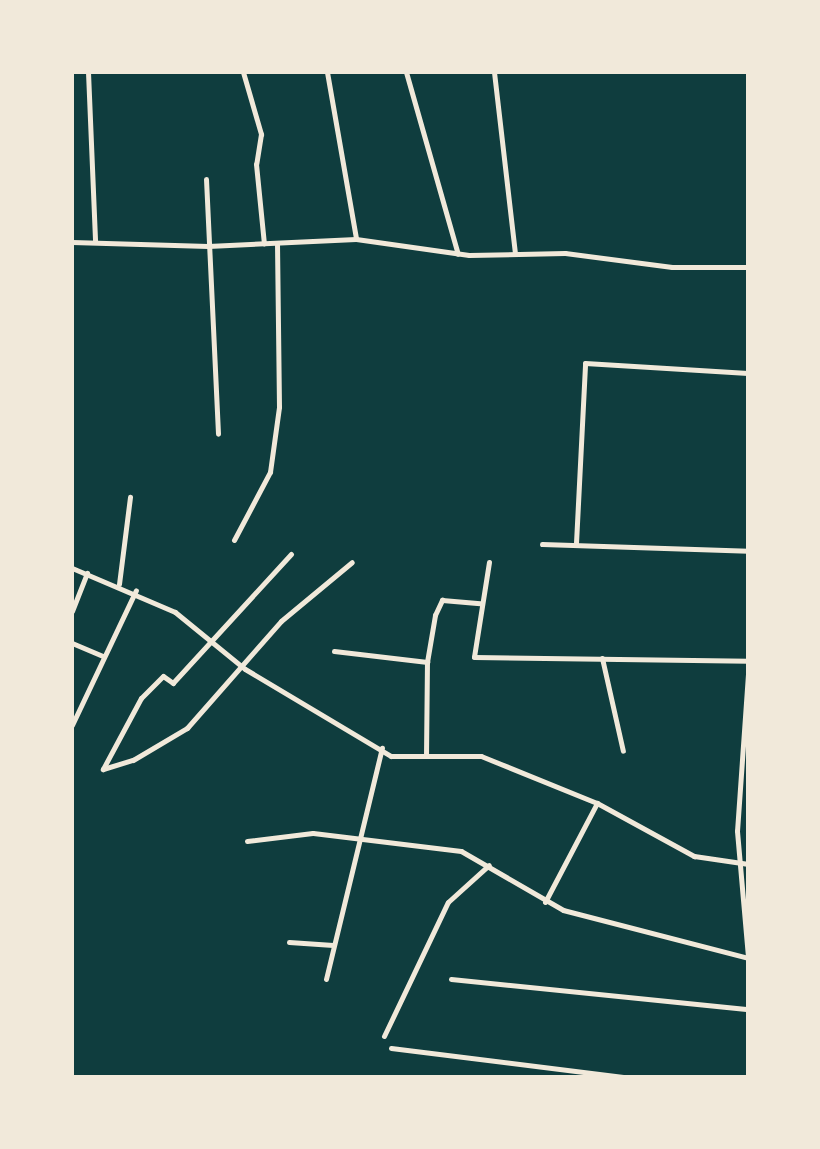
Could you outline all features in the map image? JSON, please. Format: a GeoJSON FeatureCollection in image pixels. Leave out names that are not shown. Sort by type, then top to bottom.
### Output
{"type":"FeatureCollection","features":[{"type":"Feature","properties":{"kind":"street"},"geometry":{"type":"LineString","coordinates":[[88,72],[95,242]]}},
{"type":"Feature","properties":{"kind":"street"},"geometry":{"type":"LineString","coordinates":[[243,72],[261,134],[256,164],[264,244]]}},
{"type":"Feature","properties":{"kind":"street"},"geometry":{"type":"LineString","coordinates":[[327,72],[356,239]]}},
{"type":"Feature","properties":{"kind":"street"},"geometry":{"type":"LineString","coordinates":[[406,72],[458,254]]}},
{"type":"Feature","properties":{"kind":"street"},"geometry":{"type":"LineString","coordinates":[[494,72],[515,253]]}},
{"type":"Feature","properties":{"kind":"street"},"geometry":{"type":"LineString","coordinates":[[206,179],[212,246],[218,434]]}},
{"type":"Feature","properties":{"kind":"street"},"geometry":{"type":"LineString","coordinates":[[72,242],[212,246],[356,239],[458,254],[515,253],[748,267]]}},
{"type":"Feature","properties":{"kind":"street"},"geometry":{"type":"LineString","coordinates":[[234,540],[270,472],[279,407],[277,244]]}},
{"type":"Feature","properties":{"kind":"street"},"geometry":{"type":"LineString","coordinates":[[576,543],[585,363],[748,373]]}},
{"type":"Feature","properties":{"kind":"street"},"geometry":{"type":"LineString","coordinates":[[118,584],[130,497]]}},
{"type":"Feature","properties":{"kind":"street"},"geometry":{"type":"LineString","coordinates":[[542,544],[576,543],[748,551]]}},
{"type":"Feature","properties":{"kind":"street"},"geometry":{"type":"LineString","coordinates":[[291,554],[243,611],[208,638],[173,683],[163,676],[133,708],[103,769],[133,760],[185,730],[245,669],[281,621],[352,562]]}},
{"type":"Feature","properties":{"kind":"street"},"geometry":{"type":"LineString","coordinates":[[489,562],[480,603],[474,657],[748,662]]}},
{"type":"Feature","properties":{"kind":"street"},"geometry":{"type":"LineString","coordinates":[[72,568],[136,590],[208,638],[245,669],[382,748],[391,756],[481,756],[597,803],[694,856],[748,864]]}},
{"type":"Feature","properties":{"kind":"street"},"geometry":{"type":"LineString","coordinates":[[72,611],[87,573]]}},
{"type":"Feature","properties":{"kind":"street"},"geometry":{"type":"LineString","coordinates":[[72,725],[136,590]]}},
{"type":"Feature","properties":{"kind":"street"},"geometry":{"type":"LineString","coordinates":[[426,756],[427,662],[442,600],[480,603]]}},
{"type":"Feature","properties":{"kind":"street"},"geometry":{"type":"LineString","coordinates":[[72,643],[103,656]]}},
{"type":"Feature","properties":{"kind":"street"},"geometry":{"type":"LineString","coordinates":[[334,651],[427,662]]}},
{"type":"Feature","properties":{"kind":"street"},"geometry":{"type":"LineString","coordinates":[[602,658],[623,751]]}},
{"type":"Feature","properties":{"kind":"street"},"geometry":{"type":"LineString","coordinates":[[247,841],[313,834],[359,843],[443,848],[489,864],[545,902],[603,923],[748,957],[738,810],[748,674]]}},
{"type":"Feature","properties":{"kind":"street"},"geometry":{"type":"LineString","coordinates":[[326,979],[382,748]]}},
{"type":"Feature","properties":{"kind":"street"},"geometry":{"type":"LineString","coordinates":[[545,902],[597,803]]}},
{"type":"Feature","properties":{"kind":"street"},"geometry":{"type":"LineString","coordinates":[[738,810],[748,811]]}},
{"type":"Feature","properties":{"kind":"street"},"geometry":{"type":"LineString","coordinates":[[384,1036],[448,902],[489,864]]}},
{"type":"Feature","properties":{"kind":"street"},"geometry":{"type":"LineString","coordinates":[[289,942],[332,946]]}},
{"type":"Feature","properties":{"kind":"street"},"geometry":{"type":"LineString","coordinates":[[451,979],[748,1009]]}},
{"type":"Feature","properties":{"kind":"street"},"geometry":{"type":"LineString","coordinates":[[391,1048],[625,1077]]}}]}
